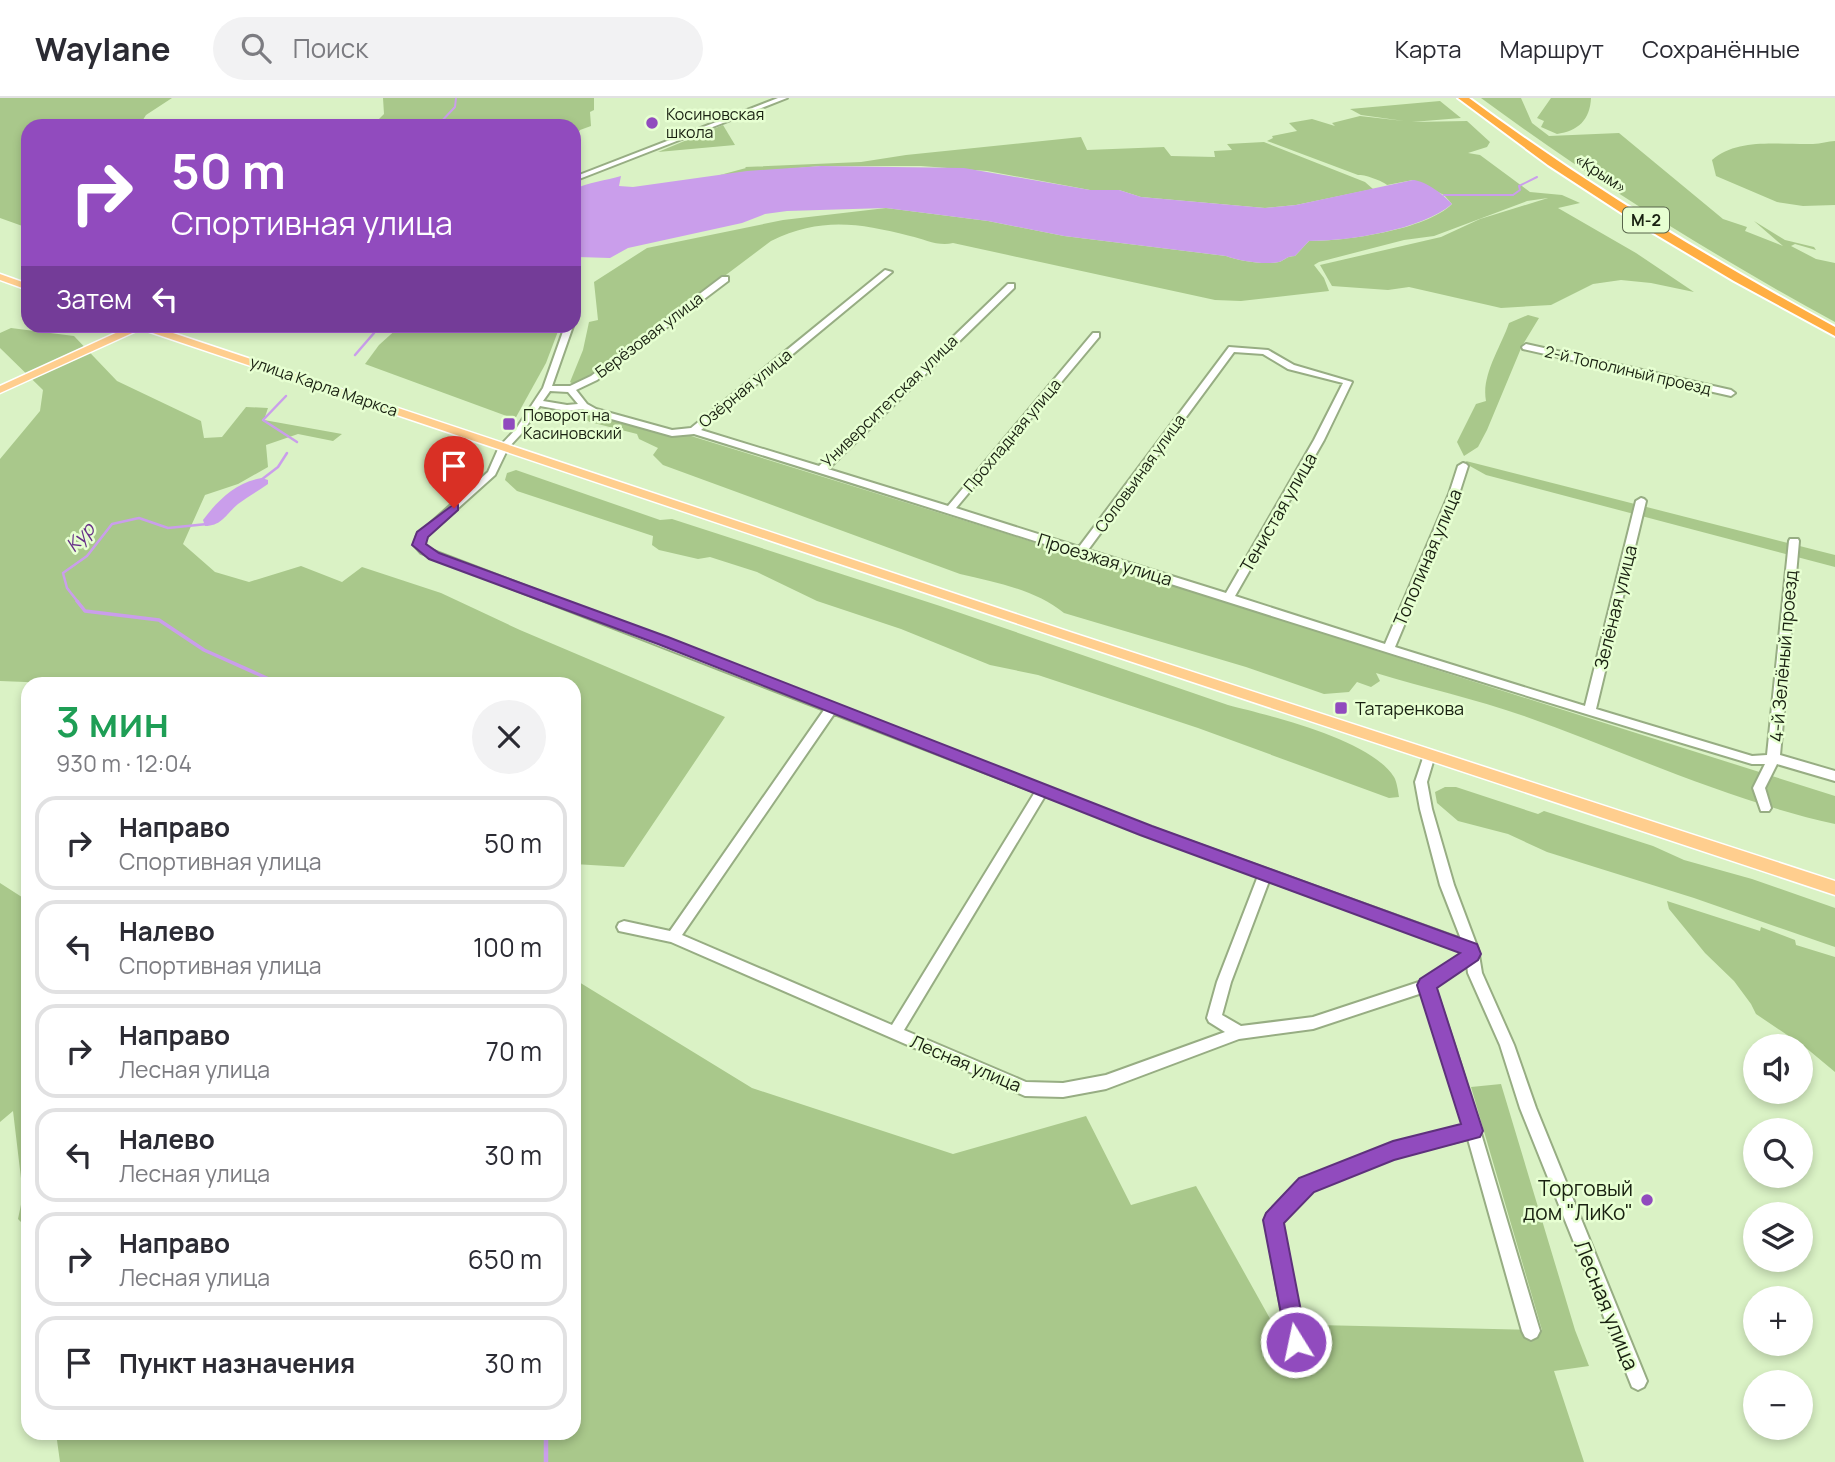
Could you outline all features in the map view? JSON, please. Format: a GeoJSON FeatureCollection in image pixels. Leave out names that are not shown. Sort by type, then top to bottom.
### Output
{"type":"FeatureCollection","features":[{"type":"Feature","properties":{"kind":"highway"},"geometry":{"type":"LineString","coordinates":[[1464,98],[1570,175],[1733,277],[1835,330]]}},
{"type":"Feature","properties":{"kind":"main road"},"geometry":{"type":"LineString","coordinates":[[0,277],[21,284]]}},
{"type":"Feature","properties":{"kind":"main road"},"geometry":{"type":"LineString","coordinates":[[0,390],[126,333]]}},
{"type":"Feature","properties":{"kind":"main road","name":"улица Карла Маркса"},"geometry":{"type":"LineString","coordinates":[[162,333],[1835,888]]}},
{"type":"Feature","properties":{"kind":"street"},"geometry":{"type":"LineString","coordinates":[[581,176],[784,98]]}},
{"type":"Feature","properties":{"kind":"street","name":"Озёрная улица"},"geometry":{"type":"LineString","coordinates":[[538,403],[567,408],[584,406],[672,433],[694,431],[888,272]]}},
{"type":"Feature","properties":{"kind":"street","name":"Берёзовая улица"},"geometry":{"type":"LineString","coordinates":[[571,389],[594,377],[725,279]]}},
{"type":"Feature","properties":{"kind":"street"},"geometry":{"type":"LineString","coordinates":[[963,330],[1011,286]]}},
{"type":"Feature","properties":{"kind":"street","name":"Университетская улица"},"geometry":{"type":"LineString","coordinates":[[694,431],[821,470],[963,330]]}},
{"type":"Feature","properties":{"kind":"street"},"geometry":{"type":"LineString","coordinates":[[567,333],[547,388],[504,447],[492,473],[422,535],[419,545],[434,556],[663,641],[1042,790],[1471,952]]}},
{"type":"Feature","properties":{"kind":"street","name":"Прохладная улица"},"geometry":{"type":"LineString","coordinates":[[950,509],[1096,335]]}},
{"type":"Feature","properties":{"kind":"street","name":"2-й Тополиный проезд"},"geometry":{"type":"LineString","coordinates":[[1526,347],[1731,393]]}},
{"type":"Feature","properties":{"kind":"street","name":"Соловьиная улица"},"geometry":{"type":"LineString","coordinates":[[1081,552],[1231,349],[1265,352],[1291,367],[1348,382],[1326,427]]}},
{"type":"Feature","properties":{"kind":"street"},"geometry":{"type":"LineString","coordinates":[[547,388],[571,389],[584,406]]}},
{"type":"Feature","properties":{"kind":"street","name":"Тенистая улица"},"geometry":{"type":"LineString","coordinates":[[1229,597],[1326,427]]}},
{"type":"Feature","properties":{"kind":"street","name":"Тополиная улица"},"geometry":{"type":"LineString","coordinates":[[1389,647],[1454,494],[1463,466]]}},
{"type":"Feature","properties":{"kind":"street","name":"Проезжая улица"},"geometry":{"type":"LineString","coordinates":[[821,470],[1389,647],[1588,712],[1752,760],[1780,759],[1835,776]]}},
{"type":"Feature","properties":{"kind":"street","name":"Зелёная улица"},"geometry":{"type":"LineString","coordinates":[[1588,712],[1641,501]]}},
{"type":"Feature","properties":{"kind":"street","name":"4-й Зелёный проезд"},"geometry":{"type":"LineString","coordinates":[[1765,808],[1759,788],[1773,760],[1794,541]]}},
{"type":"Feature","properties":{"kind":"street"},"geometry":{"type":"LineString","coordinates":[[673,937],[832,708]]}},
{"type":"Feature","properties":{"kind":"street","name":"Лесная улица"},"geometry":{"type":"LineString","coordinates":[[1429,755],[1421,782],[1426,809],[1447,885],[1471,952],[1475,973],[1507,1045],[1528,1108],[1638,1381]]}},
{"type":"Feature","properties":{"kind":"street"},"geometry":{"type":"LineString","coordinates":[[895,1033],[1042,790]]}},
{"type":"Feature","properties":{"kind":"street"},"geometry":{"type":"LineString","coordinates":[[1239,1033],[1214,1018],[1224,982],[1265,875]]}},
{"type":"Feature","properties":{"kind":"street","name":"Лесная улица"},"geometry":{"type":"LineString","coordinates":[[624,927],[673,937],[1025,1089],[1063,1090],[1106,1082],[1239,1033],[1313,1023],[1427,985],[1471,952]]}},
{"type":"Feature","properties":{"kind":"street"},"geometry":{"type":"LineString","coordinates":[[1427,985],[1531,1331]]}},
{"type":"Feature","properties":{"kind":"street"},"geometry":{"type":"LineString","coordinates":[[1296,1342],[1273,1220],[1307,1185],[1393,1150],[1473,1131]]}},
{"type":"Feature","properties":{"kind":"green space"},"geometry":{"type":"Polygon","coordinates":[[[0,98],[172,98],[143,119],[21,119],[21,226],[0,218],[0,98]]]}},
{"type":"Feature","properties":{"kind":"green space"},"geometry":{"type":"Polygon","coordinates":[[[383,98],[594,98],[594,110],[590,112],[591,126],[581,130],[581,119],[379,119],[384,114],[383,98]]]}},
{"type":"Feature","properties":{"kind":"green space"},"geometry":{"type":"Polygon","coordinates":[[[1481,98],[1521,98],[1532,123],[1549,136],[1619,133],[1723,219],[1747,227],[1745,231],[1783,246],[1754,221],[1785,240],[1814,247],[1816,250],[1795,244],[1791,246],[1816,259],[1835,263],[1835,322],[1654,216],[1481,98]]]}},
{"type":"Feature","properties":{"kind":"green space"},"geometry":{"type":"Polygon","coordinates":[[[1551,98],[1591,98],[1582,123],[1557,134],[1541,127],[1544,121],[1537,118],[1551,98]]]}},
{"type":"Feature","properties":{"kind":"green space"},"geometry":{"type":"Polygon","coordinates":[[[1440,101],[1461,118],[1412,122],[1467,121],[1490,142],[1487,147],[1468,153],[1480,155],[1530,192],[1562,195],[1580,203],[1558,208],[1636,253],[1694,292],[1621,280],[1593,284],[1551,305],[1501,308],[1409,287],[1388,290],[1332,286],[1320,265],[1441,237],[1480,219],[1548,198],[1527,201],[1434,236],[1404,240],[1319,262],[1314,265],[1324,278],[1329,291],[1241,301],[1215,300],[873,228],[823,225],[789,233],[771,241],[577,387],[570,382],[583,350],[589,322],[598,320],[594,282],[647,248],[783,220],[886,208],[988,221],[1064,236],[1266,263],[1295,256],[1309,241],[1364,236],[1424,221],[1452,204],[1444,195],[1413,180],[1387,185],[1267,141],[1273,138],[1272,136],[1297,131],[1289,123],[1312,119],[1335,126],[1332,123],[1360,116],[1404,121],[1361,115],[1350,109],[1440,101]]]}},
{"type":"Feature","properties":{"kind":"green space"},"geometry":{"type":"Polygon","coordinates":[[[723,125],[735,145],[658,152],[723,125]]]}},
{"type":"Feature","properties":{"kind":"green space"},"geometry":{"type":"Polygon","coordinates":[[[1081,137],[1087,150],[1164,147],[1171,156],[1215,157],[1214,151],[1232,150],[1227,144],[1264,142],[1365,182],[1373,189],[1296,205],[1265,208],[1141,197],[1119,190],[1090,190],[987,171],[921,166],[821,166],[720,175],[745,167],[861,162],[1081,137]]]}},
{"type":"Feature","properties":{"kind":"green space"},"geometry":{"type":"Polygon","coordinates":[[[1835,141],[1835,205],[1803,206],[1777,202],[1716,176],[1712,160],[1722,153],[1747,145],[1816,144],[1835,141]]]}},
{"type":"Feature","properties":{"kind":"green space"},"geometry":{"type":"Polygon","coordinates":[[[1528,315],[1539,318],[1522,346],[1478,447],[1464,456],[1457,442],[1476,404],[1486,401],[1486,381],[1509,323],[1528,315]]]}},
{"type":"Feature","properties":{"kind":"green space"},"geometry":{"type":"Polygon","coordinates":[[[11,328],[21,329],[21,333],[74,336],[117,381],[201,421],[204,438],[222,437],[246,407],[268,408],[264,420],[342,434],[333,441],[298,434],[266,445],[268,467],[238,484],[205,495],[183,544],[215,572],[249,582],[301,566],[342,582],[362,567],[441,593],[520,630],[725,717],[624,867],[581,864],[581,677],[21,677],[21,682],[0,681],[0,459],[40,411],[43,390],[0,348],[0,333],[11,328]]]}},
{"type":"Feature","properties":{"kind":"green space"},"geometry":{"type":"Polygon","coordinates":[[[392,333],[557,333],[546,363],[515,419],[365,364],[392,333]]]}},
{"type":"Feature","properties":{"kind":"green space"},"geometry":{"type":"Polygon","coordinates":[[[585,408],[672,436],[691,436],[1353,641],[1835,796],[1835,824],[1717,789],[1506,710],[1376,673],[1380,681],[1371,687],[1357,682],[1349,692],[1324,694],[1246,667],[1064,613],[1028,593],[960,574],[663,465],[653,455],[658,448],[639,439],[637,434],[590,422],[569,411],[585,408]]]}},
{"type":"Feature","properties":{"kind":"green space"},"geometry":{"type":"Polygon","coordinates":[[[1466,461],[1835,555],[1835,567],[1486,475],[1468,465],[1466,461]]]}},
{"type":"Feature","properties":{"kind":"green space"},"geometry":{"type":"Polygon","coordinates":[[[516,470],[660,520],[672,519],[940,606],[1228,705],[1318,731],[1364,751],[1382,763],[1394,777],[1399,797],[1389,798],[1198,728],[1038,675],[990,665],[901,629],[817,601],[757,572],[710,557],[698,559],[659,550],[652,545],[653,536],[517,491],[505,480],[507,473],[516,470]]]}},
{"type":"Feature","properties":{"kind":"green space"},"geometry":{"type":"Polygon","coordinates":[[[1445,787],[1456,787],[1538,814],[1544,811],[1653,846],[1684,860],[1752,879],[1835,908],[1835,947],[1694,898],[1547,852],[1508,834],[1458,821],[1437,803],[1435,792],[1445,787]]]}},
{"type":"Feature","properties":{"kind":"green space"},"geometry":{"type":"Polygon","coordinates":[[[0,883],[21,896],[21,1178],[13,1111],[0,1122],[0,883]]]}},
{"type":"Feature","properties":{"kind":"green space"},"geometry":{"type":"Polygon","coordinates":[[[1667,901],[1760,931],[1761,927],[1795,940],[1796,945],[1835,957],[1835,1072],[1813,1054],[1813,1034],[1786,1034],[1756,1014],[1734,981],[1705,953],[1669,909],[1667,901]]]}},
{"type":"Feature","properties":{"kind":"green space"},"geometry":{"type":"Polygon","coordinates":[[[581,983],[752,1088],[953,1154],[1086,1116],[1131,1205],[1196,1186],[1273,1324],[1542,1330],[1471,1087],[1501,1084],[1575,1330],[1589,1366],[1554,1371],[1584,1462],[60,1462],[57,1440],[581,1440],[581,983]]]}},
{"type":"Feature","properties":{"kind":"shaded area"},"geometry":{"type":"Polygon","coordinates":[[[821,166],[964,168],[1090,190],[1119,190],[1141,197],[1265,208],[1296,205],[1413,180],[1434,189],[1452,204],[1439,213],[1404,227],[1344,239],[1309,241],[1295,256],[1273,263],[1064,236],[988,221],[886,208],[765,214],[742,223],[628,248],[610,258],[581,257],[581,186],[621,176],[619,186],[633,187],[747,171],[821,166]]]}},
{"type":"Feature","properties":{"kind":"shaded area"},"geometry":{"type":"Polygon","coordinates":[[[262,478],[268,480],[268,484],[238,504],[220,522],[205,526],[203,520],[228,493],[244,483],[262,478]]]}},
{"type":"Feature","properties":{"kind":"waterway","name":"Кур"},"geometry":{"type":"LineString","coordinates":[[444,119],[455,107],[456,98]]}},
{"type":"Feature","properties":{"kind":"waterway"},"geometry":{"type":"LineString","coordinates":[[1444,195],[1513,195],[1520,190],[1519,186],[1537,177]]}},
{"type":"Feature","properties":{"kind":"waterway","name":"Кур"},"geometry":{"type":"LineString","coordinates":[[355,355],[374,333]]}},
{"type":"Feature","properties":{"kind":"waterway"},"geometry":{"type":"LineString","coordinates":[[286,396],[263,420],[297,442]]}},
{"type":"Feature","properties":{"kind":"waterway","name":"Кур"},"geometry":{"type":"LineString","coordinates":[[261,480],[278,467],[287,453]]}},
{"type":"Feature","properties":{"kind":"waterway","name":"Кур"},"geometry":{"type":"LineString","coordinates":[[78,602],[67,588],[63,573],[87,556],[112,524],[139,518],[168,528],[207,524]]}},
{"type":"Feature","properties":{"kind":"waterway","name":"Кур"},"geometry":{"type":"LineString","coordinates":[[77,601],[85,611],[159,620],[204,650],[264,677]]}},
{"type":"Feature","properties":{"kind":"waterway","name":"Кур"},"geometry":{"type":"LineString","coordinates":[[546,1440],[546,1462]]}},
{"type":"Feature","properties":{"kind":"place","name":"Косиновская школа"},"geometry":{"type":"Point","coordinates":[652,123]}},
{"type":"Feature","properties":{"kind":"place","name":"Поворот на Касиновский"},"geometry":{"type":"Point","coordinates":[509,424]}},
{"type":"Feature","properties":{"kind":"place","name":"Татаренкова"},"geometry":{"type":"Point","coordinates":[1341,708]}},
{"type":"Feature","properties":{"kind":"place","name":"Торговый дом \"ЛиКо\""},"geometry":{"type":"Point","coordinates":[1647,1200]}},
{"type":"Feature","properties":{"kind":"route"},"geometry":{"type":"LineString","coordinates":[[454,508],[422,535],[419,545],[434,556],[663,641],[1146,830],[1471,949],[1472,954],[1427,985],[1473,1131],[1393,1150],[1307,1185],[1273,1220],[1296,1342]]}}]}
